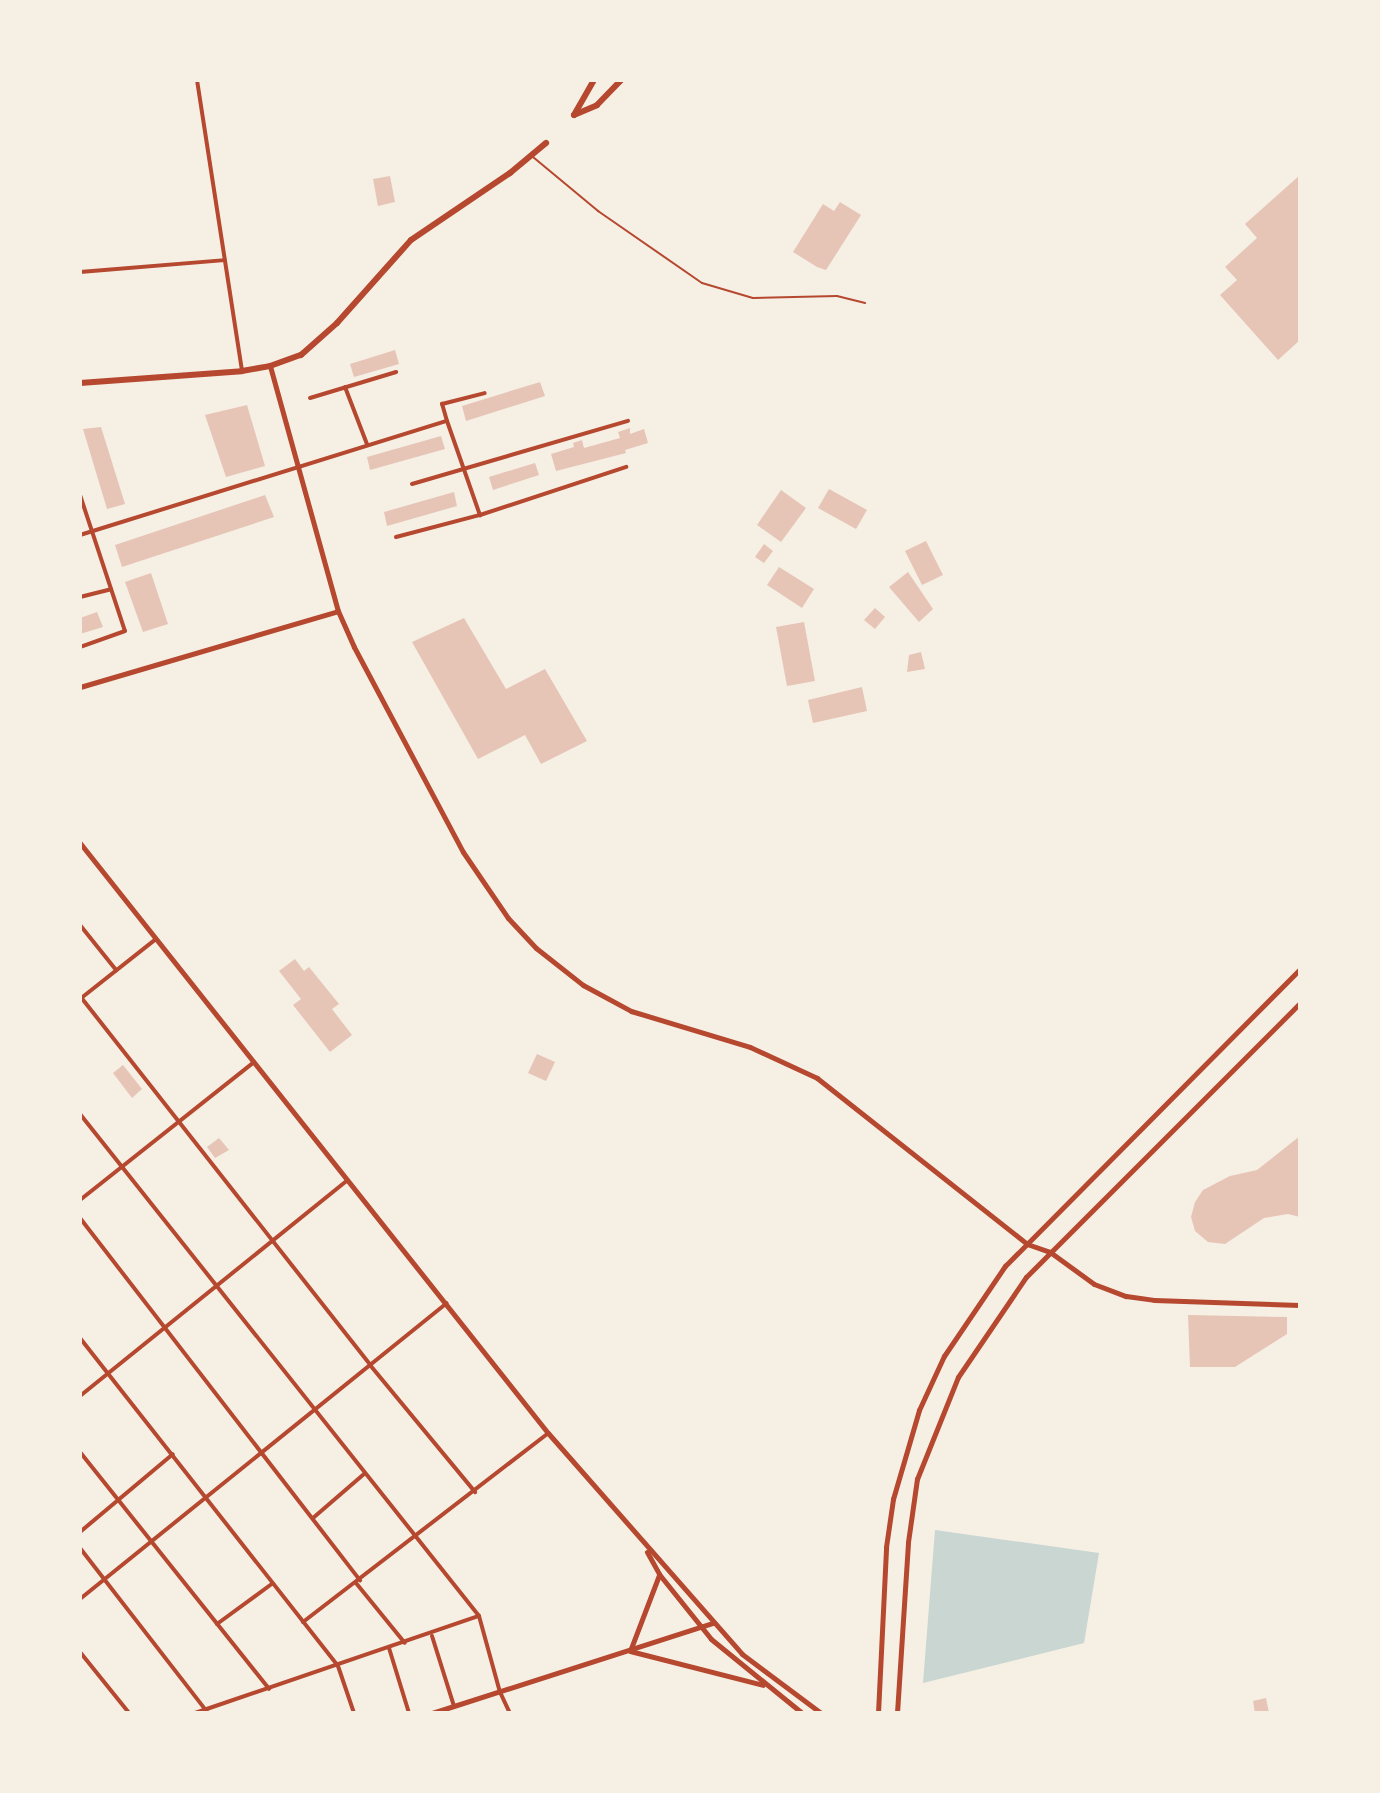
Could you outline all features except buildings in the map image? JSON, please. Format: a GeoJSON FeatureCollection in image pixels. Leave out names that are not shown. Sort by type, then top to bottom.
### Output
{"type":"FeatureCollection","features":[{"type":"Feature","properties":{"kind":"main road"},"geometry":{"type":"LineString","coordinates":[[594,80],[574,115],[597,105],[621,80]]}},
{"type":"Feature","properties":{"kind":"main road"},"geometry":{"type":"LineString","coordinates":[[80,383],[242,371],[270,366],[301,355],[327,333],[426,227],[532,156],[546,143]]}},
{"type":"Feature","properties":{"kind":"street"},"geometry":{"type":"LineString","coordinates":[[197,80],[242,371]]}},
{"type":"Feature","properties":{"kind":"street"},"geometry":{"type":"LineString","coordinates":[[80,272],[225,260]]}},
{"type":"Feature","properties":{"kind":"street"},"geometry":{"type":"LineString","coordinates":[[270,366],[338,611],[463,852],[508,918],[536,948],[583,985],[631,1011],[750,1047],[817,1078],[1027,1244],[1050,1252],[1094,1284],[1126,1296],[1300,1305]]}},
{"type":"Feature","properties":{"kind":"street"},"geometry":{"type":"LineString","coordinates":[[310,398],[396,372]]}},
{"type":"Feature","properties":{"kind":"street"},"geometry":{"type":"LineString","coordinates":[[345,387],[367,444]]}},
{"type":"Feature","properties":{"kind":"street"},"geometry":{"type":"LineString","coordinates":[[480,515],[442,404],[485,393]]}},
{"type":"Feature","properties":{"kind":"street"},"geometry":{"type":"LineString","coordinates":[[80,535],[299,464],[447,421]]}},
{"type":"Feature","properties":{"kind":"street"},"geometry":{"type":"LineString","coordinates":[[412,484],[628,421]]}},
{"type":"Feature","properties":{"kind":"street"},"geometry":{"type":"LineString","coordinates":[[396,537],[480,515],[626,467]]}},
{"type":"Feature","properties":{"kind":"street"},"geometry":{"type":"LineString","coordinates":[[80,495],[125,631],[80,647]]}},
{"type":"Feature","properties":{"kind":"street"},"geometry":{"type":"LineString","coordinates":[[80,597],[111,589]]}},
{"type":"Feature","properties":{"kind":"street"},"geometry":{"type":"LineString","coordinates":[[80,687],[338,611]]}},
{"type":"Feature","properties":{"kind":"street"},"geometry":{"type":"LineString","coordinates":[[80,843],[548,1433],[742,1654],[821,1713]]}},
{"type":"Feature","properties":{"kind":"street"},"geometry":{"type":"LineString","coordinates":[[80,925],[116,970]]}},
{"type":"Feature","properties":{"kind":"street"},"geometry":{"type":"LineString","coordinates":[[156,939],[81,998],[370,1365],[475,1492]]}},
{"type":"Feature","properties":{"kind":"street"},"geometry":{"type":"LineString","coordinates":[[878,1713],[889,1519],[919,1410],[957,1333],[1005,1266],[1300,969]]}},
{"type":"Feature","properties":{"kind":"street"},"geometry":{"type":"LineString","coordinates":[[897,1713],[908,1542],[917,1479],[958,1377],[1026,1277],[1300,1003]]}},
{"type":"Feature","properties":{"kind":"street"},"geometry":{"type":"LineString","coordinates":[[80,1200],[254,1062]]}},
{"type":"Feature","properties":{"kind":"street"},"geometry":{"type":"LineString","coordinates":[[80,1114],[479,1616],[500,1692],[510,1713]]}},
{"type":"Feature","properties":{"kind":"street"},"geometry":{"type":"LineString","coordinates":[[80,1396],[348,1180]]}},
{"type":"Feature","properties":{"kind":"street"},"geometry":{"type":"LineString","coordinates":[[80,1218],[263,1452],[405,1643]]}},
{"type":"Feature","properties":{"kind":"street"},"geometry":{"type":"LineString","coordinates":[[80,1599],[447,1303]]}},
{"type":"Feature","properties":{"kind":"street"},"geometry":{"type":"LineString","coordinates":[[80,1338],[338,1666],[354,1713]]}},
{"type":"Feature","properties":{"kind":"street"},"geometry":{"type":"LineString","coordinates":[[303,1622],[548,1433]]}},
{"type":"Feature","properties":{"kind":"street"},"geometry":{"type":"LineString","coordinates":[[80,1452],[269,1689]]}},
{"type":"Feature","properties":{"kind":"street"},"geometry":{"type":"LineString","coordinates":[[80,1532],[173,1454]]}},
{"type":"Feature","properties":{"kind":"street"},"geometry":{"type":"LineString","coordinates":[[313,1518],[364,1474]]}},
{"type":"Feature","properties":{"kind":"street"},"geometry":{"type":"LineString","coordinates":[[641,1541],[659,1574],[725,1654],[802,1713]]}},
{"type":"Feature","properties":{"kind":"street"},"geometry":{"type":"LineString","coordinates":[[80,1548],[207,1711]]}},
{"type":"Feature","properties":{"kind":"street"},"geometry":{"type":"LineString","coordinates":[[630,1651],[659,1574]]}},
{"type":"Feature","properties":{"kind":"street"},"geometry":{"type":"LineString","coordinates":[[217,1624],[273,1583]]}},
{"type":"Feature","properties":{"kind":"street"},"geometry":{"type":"LineString","coordinates":[[195,1713],[432,1635],[479,1616]]}},
{"type":"Feature","properties":{"kind":"street"},"geometry":{"type":"LineString","coordinates":[[432,1713],[713,1623]]}},
{"type":"Feature","properties":{"kind":"street"},"geometry":{"type":"LineString","coordinates":[[432,1635],[454,1706]]}},
{"type":"Feature","properties":{"kind":"street"},"geometry":{"type":"LineString","coordinates":[[389,1648],[409,1713]]}},
{"type":"Feature","properties":{"kind":"street"},"geometry":{"type":"LineString","coordinates":[[630,1651],[768,1686]]}},
{"type":"Feature","properties":{"kind":"street"},"geometry":{"type":"LineString","coordinates":[[80,1652],[129,1713]]}},
{"type":"Feature","properties":{"kind":"lane"},"geometry":{"type":"LineString","coordinates":[[532,156],[598,211],[702,283],[753,298],[837,296],[865,303]]}},
{"type":"Feature","properties":{"kind":"shaded area"},"geometry":{"type":"Polygon","coordinates":[[[935,1530],[1099,1553],[1084,1643],[923,1683],[935,1530]]]}}]}
